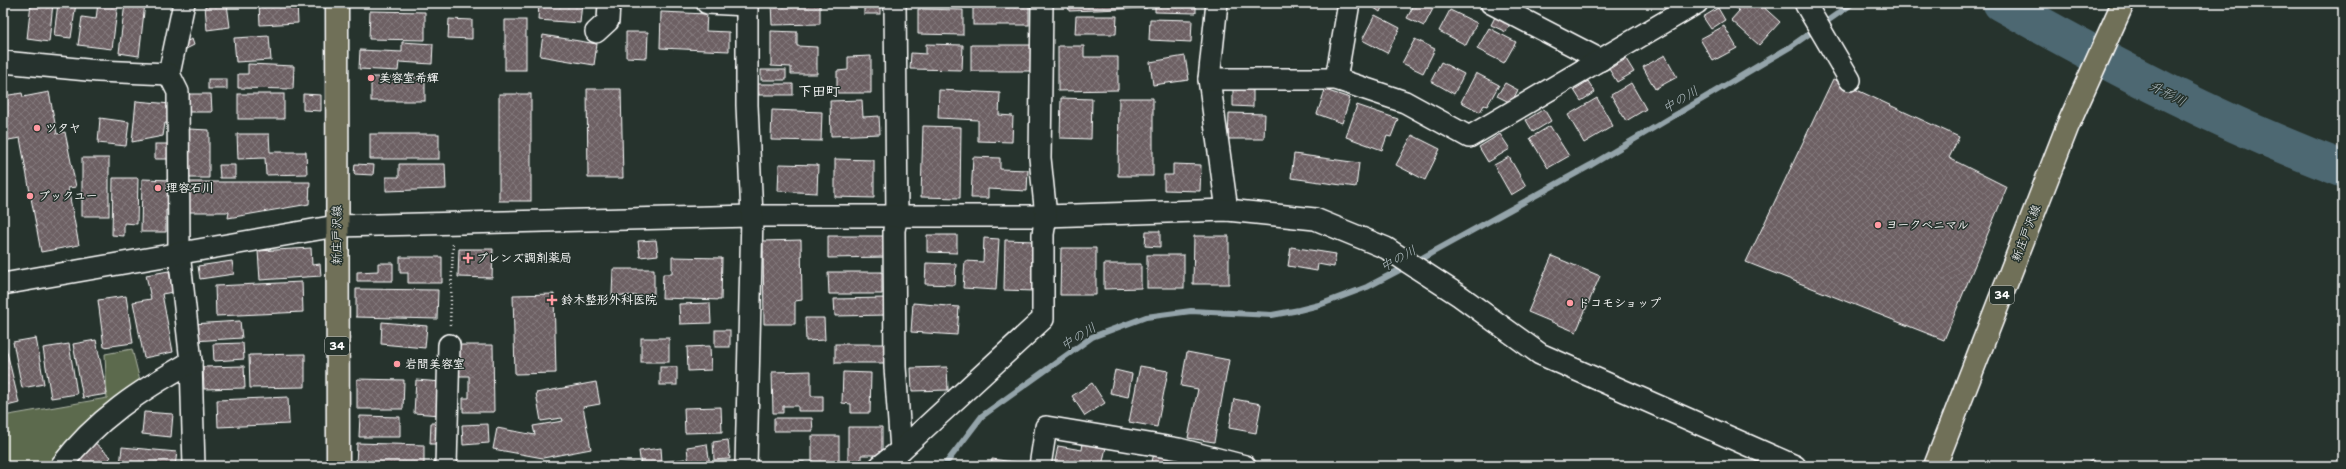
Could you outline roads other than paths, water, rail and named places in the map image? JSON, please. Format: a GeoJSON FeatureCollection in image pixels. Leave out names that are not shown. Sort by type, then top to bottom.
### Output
{"type":"FeatureCollection","features":[{"type":"Feature","properties":{"kind":"main road","name":"新庄戸沢線"},"geometry":{"type":"LineString","coordinates":[[337,3],[336,226],[338,466]]}},
{"type":"Feature","properties":{"kind":"main road","name":"新庄戸沢線"},"geometry":{"type":"LineString","coordinates":[[1935,466],[2068,125],[2123,4]]}},
{"type":"Feature","properties":{"kind":"street"},"geometry":{"type":"LineString","coordinates":[[184,3],[169,74],[178,92],[179,253],[191,362],[194,466]]}},
{"type":"Feature","properties":{"kind":"street"},"geometry":{"type":"LineString","coordinates":[[596,32],[608,21],[609,3]]}},
{"type":"Feature","properties":{"kind":"street"},"geometry":{"type":"LineString","coordinates":[[707,3],[747,4],[747,105],[752,216],[746,466]]}},
{"type":"Feature","properties":{"kind":"street"},"geometry":{"type":"LineString","coordinates":[[895,3],[897,216],[894,230],[895,367],[901,450]]}},
{"type":"Feature","properties":{"kind":"street"},"geometry":{"type":"LineString","coordinates":[[880,466],[901,450],[1042,319],[1043,234],[1046,216],[1040,158],[1042,3]]}},
{"type":"Feature","properties":{"kind":"street"},"geometry":{"type":"LineString","coordinates":[[1217,3],[1209,79],[1227,210]]}},
{"type":"Feature","properties":{"kind":"street"},"geometry":{"type":"LineString","coordinates":[[1336,79],[1349,3]]}},
{"type":"Feature","properties":{"kind":"street"},"geometry":{"type":"LineString","coordinates":[[1491,3],[1601,60]]}},
{"type":"Feature","properties":{"kind":"street"},"geometry":{"type":"LineString","coordinates":[[1209,79],[1336,79],[1405,102],[1469,137],[1697,3]]}},
{"type":"Feature","properties":{"kind":"street"},"geometry":{"type":"LineString","coordinates":[[1809,8],[1850,80]]}},
{"type":"Feature","properties":{"kind":"street"},"geometry":{"type":"LineString","coordinates":[[3,62],[98,71],[169,74]]}},
{"type":"Feature","properties":{"kind":"street"},"geometry":{"type":"LineString","coordinates":[[3,284],[336,226],[752,216],[1046,216],[1227,210],[1315,219],[1386,248],[1460,296],[1540,354],[1795,466]]}},
{"type":"Feature","properties":{"kind":"street"},"geometry":{"type":"LineString","coordinates":[[446,466],[449,345]]}},
{"type":"Feature","properties":{"kind":"street"},"geometry":{"type":"LineString","coordinates":[[61,466],[78,443],[110,414],[148,386],[191,362]]}},
{"type":"Feature","properties":{"kind":"street"},"geometry":{"type":"LineString","coordinates":[[1040,466],[1046,426],[1179,449],[1245,466]]}},
{"type":"Feature","properties":{"kind":"waterway","name":"中の川"},"geometry":{"type":"LineString","coordinates":[[1415,262],[1591,165],[1790,47],[1853,3]]}},
{"type":"Feature","properties":{"kind":"waterway","name":"升形川"},"geometry":{"type":"LineString","coordinates":[[2001,3],[2169,93],[2298,152],[2343,169]]}},
{"type":"Feature","properties":{"kind":"waterway","name":"中の川"},"geometry":{"type":"LineString","coordinates":[[944,466],[982,416],[1092,337],[1146,317],[1191,311],[1272,315],[1299,310],[1319,305],[1367,287],[1407,266]]}},
{"type":"Feature","properties":{"kind":"place","name":"美容室希輝"},"geometry":{"type":"Point","coordinates":[371,78]}},
{"type":"Feature","properties":{"kind":"place","name":"ツタヤ"},"geometry":{"type":"Point","coordinates":[37,128]}},
{"type":"Feature","properties":{"kind":"place","name":"理容石川"},"geometry":{"type":"Point","coordinates":[158,188]}},
{"type":"Feature","properties":{"kind":"place","name":"ブックユー"},"geometry":{"type":"Point","coordinates":[30,196]}},
{"type":"Feature","properties":{"kind":"place","name":"ヨークベニマル"},"geometry":{"type":"Point","coordinates":[1878,225]}},
{"type":"Feature","properties":{"kind":"place","name":"ブレンズ調剤薬局"},"geometry":{"type":"Point","coordinates":[468,258]}},
{"type":"Feature","properties":{"kind":"place","name":"鈴木整形外科医院"},"geometry":{"type":"Point","coordinates":[552,300]}},
{"type":"Feature","properties":{"kind":"place","name":"ドコモショップ"},"geometry":{"type":"Point","coordinates":[1570,303]}},
{"type":"Feature","properties":{"kind":"place","name":"岩間美容室"},"geometry":{"type":"Point","coordinates":[397,364]}},
{"type":"Feature","properties":{"kind":"district","name":"下田町"},"geometry":{"type":"Point","coordinates":[819,91]}}]}
